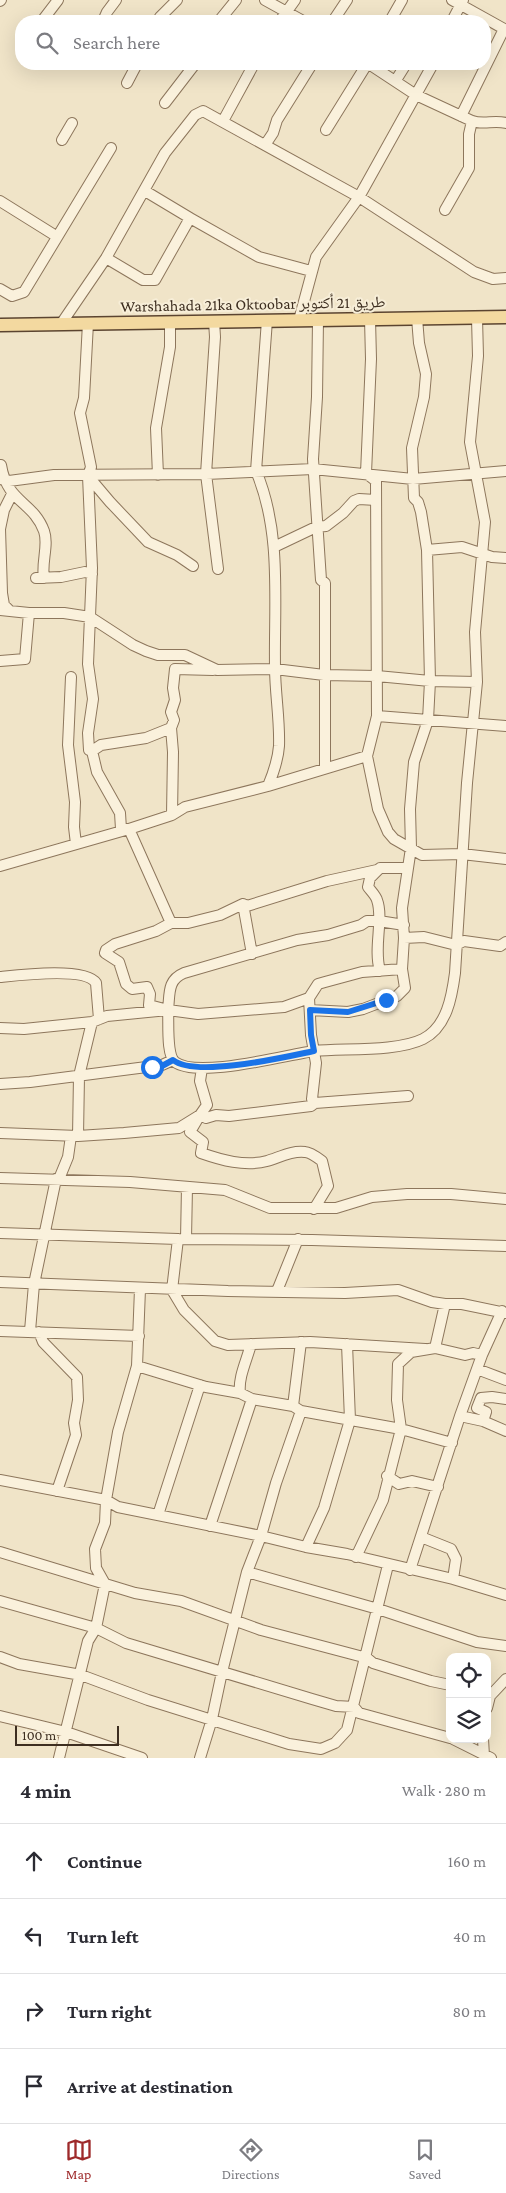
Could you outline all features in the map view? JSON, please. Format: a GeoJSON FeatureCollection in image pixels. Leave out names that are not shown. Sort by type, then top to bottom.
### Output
{"type":"FeatureCollection","features":[{"type":"Feature","properties":{"kind":"main road","name":"Warshahada 21ka Oktoobar طريق 21 أكتوبر"},"geometry":{"type":"LineString","coordinates":[[0,324],[506,317]]}},
{"type":"Feature","properties":{"kind":"street"},"geometry":{"type":"LineString","coordinates":[[47,15],[58,0]]}},
{"type":"Feature","properties":{"kind":"street"},"geometry":{"type":"LineString","coordinates":[[106,15],[116,0]]}},
{"type":"Feature","properties":{"kind":"street"},"geometry":{"type":"LineString","coordinates":[[162,15],[177,0]]}},
{"type":"Feature","properties":{"kind":"street"},"geometry":{"type":"LineString","coordinates":[[224,15],[236,0]]}},
{"type":"Feature","properties":{"kind":"street"},"geometry":{"type":"LineString","coordinates":[[265,0],[281,15]]}},
{"type":"Feature","properties":{"kind":"street"},"geometry":{"type":"LineString","coordinates":[[284,15],[295,0]]}},
{"type":"Feature","properties":{"kind":"street"},"geometry":{"type":"LineString","coordinates":[[337,15],[347,0]]}},
{"type":"Feature","properties":{"kind":"street"},"geometry":{"type":"LineString","coordinates":[[393,15],[402,0]]}},
{"type":"Feature","properties":{"kind":"street"},"geometry":{"type":"LineString","coordinates":[[454,15],[459,2],[481,15]]}},
{"type":"Feature","properties":{"kind":"street"},"geometry":{"type":"LineString","coordinates":[[491,21],[505,29],[491,57]]}},
{"type":"Feature","properties":{"kind":"street"},"geometry":{"type":"LineString","coordinates":[[127,83],[134,70]]}},
{"type":"Feature","properties":{"kind":"street"},"geometry":{"type":"LineString","coordinates":[[165,103],[190,70]]}},
{"type":"Feature","properties":{"kind":"street"},"geometry":{"type":"LineString","coordinates":[[223,121],[251,70]]}},
{"type":"Feature","properties":{"kind":"street"},"geometry":{"type":"LineString","coordinates":[[265,145],[273,133],[277,120],[308,70]]}},
{"type":"Feature","properties":{"kind":"street"},"geometry":{"type":"LineString","coordinates":[[326,130],[364,70]]}},
{"type":"Feature","properties":{"kind":"street"},"geometry":{"type":"LineString","coordinates":[[378,70],[416,95],[472,121],[506,123]]}},
{"type":"Feature","properties":{"kind":"street"},"geometry":{"type":"LineString","coordinates":[[396,80],[402,70]]}},
{"type":"Feature","properties":{"kind":"street"},"geometry":{"type":"LineString","coordinates":[[299,320],[316,257],[359,198],[429,70]]}},
{"type":"Feature","properties":{"kind":"street"},"geometry":{"type":"LineString","coordinates":[[461,116],[484,70]]}},
{"type":"Feature","properties":{"kind":"street"},"geometry":{"type":"LineString","coordinates":[[61,324],[106,258],[165,153],[195,115],[203,112],[223,121],[359,198],[474,272],[493,280],[506,278]]}},
{"type":"Feature","properties":{"kind":"street"},"geometry":{"type":"LineString","coordinates":[[445,210],[469,168],[469,134],[472,121]]}},
{"type":"Feature","properties":{"kind":"street"},"geometry":{"type":"LineString","coordinates":[[62,140],[72,123]]}},
{"type":"Feature","properties":{"kind":"street"},"geometry":{"type":"LineString","coordinates":[[0,289],[12,296],[24,292],[56,236],[111,148]]}},
{"type":"Feature","properties":{"kind":"street"},"geometry":{"type":"LineString","coordinates":[[145,191],[258,257],[311,271]]}},
{"type":"Feature","properties":{"kind":"street"},"geometry":{"type":"LineString","coordinates":[[0,201],[56,236]]}},
{"type":"Feature","properties":{"kind":"street"},"geometry":{"type":"LineString","coordinates":[[106,258],[143,280],[156,280],[190,218]]}},
{"type":"Feature","properties":{"kind":"street"},"geometry":{"type":"LineString","coordinates":[[310,1010],[348,1012],[397,996],[405,988],[402,969],[404,926],[402,908],[407,868],[412,848],[410,809],[414,762],[428,720],[430,682],[427,550],[421,512],[418,502],[414,498],[413,479],[412,448],[424,396],[426,374],[418,343],[417,318]]}},
{"type":"Feature","properties":{"kind":"street"},"geometry":{"type":"LineString","coordinates":[[173,1060],[188,1067],[202,1068],[263,1061],[314,1051],[374,1048],[410,1043],[423,1039],[441,1023],[453,992],[472,723],[478,682],[475,632],[485,522],[470,442],[478,356],[477,318]]}},
{"type":"Feature","properties":{"kind":"street"},"geometry":{"type":"LineString","coordinates":[[366,473],[371,359],[370,319]]}},
{"type":"Feature","properties":{"kind":"street"},"geometry":{"type":"LineString","coordinates":[[267,320],[256,471],[262,485],[274,547],[275,669],[279,746],[275,767],[268,786]]}},
{"type":"Feature","properties":{"kind":"street"},"geometry":{"type":"LineString","coordinates":[[318,320],[319,337],[313,469],[321,580],[324,583],[325,767]]}},
{"type":"Feature","properties":{"kind":"street"},"geometry":{"type":"LineString","coordinates":[[214,321],[215,337],[206,474],[218,569]]}},
{"type":"Feature","properties":{"kind":"street"},"geometry":{"type":"LineString","coordinates":[[158,475],[156,428],[170,347],[170,322]]}},
{"type":"Feature","properties":{"kind":"street"},"geometry":{"type":"LineString","coordinates":[[88,323],[84,393],[80,413],[91,467],[88,476],[92,574],[88,664],[93,700],[88,742],[97,772],[120,813],[121,829],[129,830]]}},
{"type":"Feature","properties":{"kind":"street"},"geometry":{"type":"LineString","coordinates":[[2,465],[2,479],[12,494],[27,505],[44,532],[40,578],[61,577],[85,572],[92,574]]}},
{"type":"Feature","properties":{"kind":"street"},"geometry":{"type":"LineString","coordinates":[[2,479],[9,481],[54,475],[206,474],[313,469],[413,479],[506,471]]}},
{"type":"Feature","properties":{"kind":"street"},"geometry":{"type":"LineString","coordinates":[[366,473],[376,481],[377,716],[367,756],[378,809],[388,832],[394,839],[422,855],[462,854],[506,859]]}},
{"type":"Feature","properties":{"kind":"street"},"geometry":{"type":"LineString","coordinates":[[88,476],[148,542],[178,555],[193,566]]}},
{"type":"Feature","properties":{"kind":"street"},"geometry":{"type":"LineString","coordinates":[[12,494],[4,510],[0,529],[4,610],[29,613],[64,613],[90,617],[133,645],[146,651],[158,655],[185,655],[214,669],[221,670]]}},
{"type":"Feature","properties":{"kind":"street"},"geometry":{"type":"LineString","coordinates":[[274,547],[316,527],[326,526],[343,513],[354,501],[359,499],[376,500]]}},
{"type":"Feature","properties":{"kind":"street"},"geometry":{"type":"LineString","coordinates":[[427,550],[462,547],[482,554],[506,558]]}},
{"type":"Feature","properties":{"kind":"street"},"geometry":{"type":"LineString","coordinates":[[0,661],[25,659],[29,613]]}},
{"type":"Feature","properties":{"kind":"street"},"geometry":{"type":"LineString","coordinates":[[172,815],[173,752],[171,728],[174,720],[171,712],[174,700],[172,688],[175,669],[275,669],[324,675],[377,676],[430,682],[478,682]]}},
{"type":"Feature","properties":{"kind":"street"},"geometry":{"type":"LineString","coordinates":[[71,677],[68,745],[75,802],[74,827],[76,844]]}},
{"type":"Feature","properties":{"kind":"street"},"geometry":{"type":"LineString","coordinates":[[377,716],[506,726]]}},
{"type":"Feature","properties":{"kind":"street"},"geometry":{"type":"LineString","coordinates":[[92,751],[101,745],[146,738],[171,728]]}},
{"type":"Feature","properties":{"kind":"street"},"geometry":{"type":"LineString","coordinates":[[0,866],[129,830],[172,815],[185,807],[268,786],[325,767],[367,756]]}},
{"type":"Feature","properties":{"kind":"street"},"geometry":{"type":"LineString","coordinates":[[129,830],[171,922]]}},
{"type":"Feature","properties":{"kind":"street"},"geometry":{"type":"LineString","coordinates":[[402,969],[362,972],[318,984],[309,998],[284,1007],[198,1014],[149,1005],[150,994],[148,987],[132,989],[126,984],[120,962],[105,952],[110,946],[156,931],[171,922],[188,922],[220,915],[243,904],[247,906],[380,868],[407,868]]}},
{"type":"Feature","properties":{"kind":"street"},"geometry":{"type":"LineString","coordinates":[[377,870],[370,878],[368,887],[377,900],[379,921],[376,949],[380,971]]}},
{"type":"Feature","properties":{"kind":"street"},"geometry":{"type":"LineString","coordinates":[[243,904],[252,954]]}},
{"type":"Feature","properties":{"kind":"street"},"geometry":{"type":"LineString","coordinates":[[173,1060],[168,1041],[168,1010],[172,982],[176,977],[209,965],[297,940],[328,935],[361,925],[366,921],[379,921],[404,926]]}},
{"type":"Feature","properties":{"kind":"street"},"geometry":{"type":"LineString","coordinates":[[404,938],[424,937],[456,945],[464,941],[500,946],[506,942]]}},
{"type":"Feature","properties":{"kind":"street"},"geometry":{"type":"LineString","coordinates":[[0,977],[73,974],[89,976],[96,983],[96,1020],[79,1076],[75,1136],[68,1158],[58,1179],[34,1284],[34,1332],[77,1377],[78,1400],[74,1423],[76,1435],[57,1491]]}},
{"type":"Feature","properties":{"kind":"street"},"geometry":{"type":"LineString","coordinates":[[309,998],[311,1035],[316,1063],[312,1099],[315,1103]]}},
{"type":"Feature","properties":{"kind":"street"},"geometry":{"type":"LineString","coordinates":[[0,1028],[24,1029],[96,1020],[113,1015],[168,1010]]}},
{"type":"Feature","properties":{"kind":"street"},"geometry":{"type":"LineString","coordinates":[[0,1084],[162,1066],[173,1060]]}},
{"type":"Feature","properties":{"kind":"street"},"geometry":{"type":"LineString","coordinates":[[202,1068],[200,1081],[207,1105],[190,1132],[203,1142],[201,1153],[227,1161],[249,1162],[267,1161],[276,1157],[306,1152],[322,1161],[328,1186],[314,1208]]}},
{"type":"Feature","properties":{"kind":"street"},"geometry":{"type":"LineString","coordinates":[[200,1115],[206,1118],[216,1115],[229,1116],[292,1110],[311,1106],[315,1103],[408,1096]]}},
{"type":"Feature","properties":{"kind":"street"},"geometry":{"type":"LineString","coordinates":[[0,1133],[75,1136],[179,1128],[200,1115]]}},
{"type":"Feature","properties":{"kind":"street"},"geometry":{"type":"LineString","coordinates":[[0,1178],[58,1179],[225,1190],[270,1208],[336,1208],[372,1198],[407,1194],[451,1194],[506,1199]]}},
{"type":"Feature","properties":{"kind":"street"},"geometry":{"type":"LineString","coordinates":[[187,1187],[182,1239],[172,1290],[184,1310],[214,1341],[228,1345],[301,1342],[430,1348],[465,1355],[473,1353],[482,1355]]}},
{"type":"Feature","properties":{"kind":"street"},"geometry":{"type":"LineString","coordinates":[[0,1233],[182,1239],[298,1239],[506,1246]]}},
{"type":"Feature","properties":{"kind":"street"},"geometry":{"type":"LineString","coordinates":[[277,1291],[298,1239]]}},
{"type":"Feature","properties":{"kind":"street"},"geometry":{"type":"LineString","coordinates":[[0,1282],[172,1290],[345,1293],[398,1290],[445,1304],[462,1304],[504,1312],[482,1355],[410,1570]]}},
{"type":"Feature","properties":{"kind":"street"},"geometry":{"type":"LineString","coordinates":[[58,1758],[81,1676],[88,1641],[96,1628],[105,1584],[96,1568],[96,1544],[105,1523],[106,1500],[118,1432],[137,1366],[140,1289]]}},
{"type":"Feature","properties":{"kind":"street"},"geometry":{"type":"LineString","coordinates":[[430,1348],[445,1304]]}},
{"type":"Feature","properties":{"kind":"street"},"geometry":{"type":"LineString","coordinates":[[0,1331],[139,1336]]}},
{"type":"Feature","properties":{"kind":"street"},"geometry":{"type":"LineString","coordinates":[[200,1758],[212,1719],[247,1572],[262,1536],[297,1408],[301,1342]]}},
{"type":"Feature","properties":{"kind":"street"},"geometry":{"type":"LineString","coordinates":[[240,1393],[239,1380],[244,1371],[251,1344]]}},
{"type":"Feature","properties":{"kind":"street"},"geometry":{"type":"LineString","coordinates":[[306,1547],[324,1508],[350,1420],[347,1344]]}},
{"type":"Feature","properties":{"kind":"street"},"geometry":{"type":"LineString","coordinates":[[356,1557],[383,1500],[387,1476],[401,1429],[396,1400],[398,1364],[411,1352],[430,1348]]}},
{"type":"Feature","properties":{"kind":"street"},"geometry":{"type":"LineString","coordinates":[[137,1366],[200,1386],[240,1393],[252,1399],[401,1429],[452,1443]]}},
{"type":"Feature","properties":{"kind":"street"},"geometry":{"type":"LineString","coordinates":[[477,1369],[506,1380]]}},
{"type":"Feature","properties":{"kind":"street"},"geometry":{"type":"LineString","coordinates":[[158,1515],[200,1386]]}},
{"type":"Feature","properties":{"kind":"street"},"geometry":{"type":"LineString","coordinates":[[483,1421],[486,1412],[477,1408],[482,1398],[506,1399]]}},
{"type":"Feature","properties":{"kind":"street"},"geometry":{"type":"LineString","coordinates":[[210,1526],[252,1399]]}},
{"type":"Feature","properties":{"kind":"street"},"geometry":{"type":"LineString","coordinates":[[460,1416],[483,1421],[506,1430]]}},
{"type":"Feature","properties":{"kind":"street"},"geometry":{"type":"LineString","coordinates":[[387,1476],[399,1484],[412,1481],[438,1487]]}},
{"type":"Feature","properties":{"kind":"street"},"geometry":{"type":"LineString","coordinates":[[0,1480],[106,1500],[118,1507],[356,1557],[453,1579],[506,1595]]}},
{"type":"Feature","properties":{"kind":"street"},"geometry":{"type":"LineString","coordinates":[[421,1537],[451,1549],[456,1559],[453,1579]]}},
{"type":"Feature","properties":{"kind":"street"},"geometry":{"type":"LineString","coordinates":[[0,1552],[135,1593],[181,1601],[235,1621],[366,1658],[373,1663],[446,1684]]}},
{"type":"Feature","properties":{"kind":"street"},"geometry":{"type":"LineString","coordinates":[[0,1657],[19,1664],[81,1676],[148,1700],[289,1744],[321,1750],[335,1743],[347,1730],[388,1565]]}},
{"type":"Feature","properties":{"kind":"street"},"geometry":{"type":"LineString","coordinates":[[247,1572],[378,1609],[477,1642],[506,1646]]}},
{"type":"Feature","properties":{"kind":"street"},"geometry":{"type":"LineString","coordinates":[[0,1601],[96,1628],[126,1643],[336,1706],[354,1706]]}},
{"type":"Feature","properties":{"kind":"street"},"geometry":{"type":"LineString","coordinates":[[491,1693],[506,1679]]}},
{"type":"Feature","properties":{"kind":"street"},"geometry":{"type":"LineString","coordinates":[[354,1706],[359,1712],[446,1738]]}},
{"type":"Feature","properties":{"kind":"street"},"geometry":{"type":"LineString","coordinates":[[0,1716],[66,1732],[142,1758]]}},
{"type":"Feature","properties":{"kind":"street"},"geometry":{"type":"LineString","coordinates":[[459,1743],[488,1757]]}},
{"type":"Feature","properties":{"kind":"street"},"geometry":{"type":"LineString","coordinates":[[484,1743],[488,1757]]}},
{"type":"Feature","properties":{"kind":"route"},"geometry":{"type":"LineString","coordinates":[[152,1067],[162,1066],[173,1060],[188,1067],[226,1066],[314,1051],[310,1010],[348,1012],[363,1009],[386,1000]]}}]}
